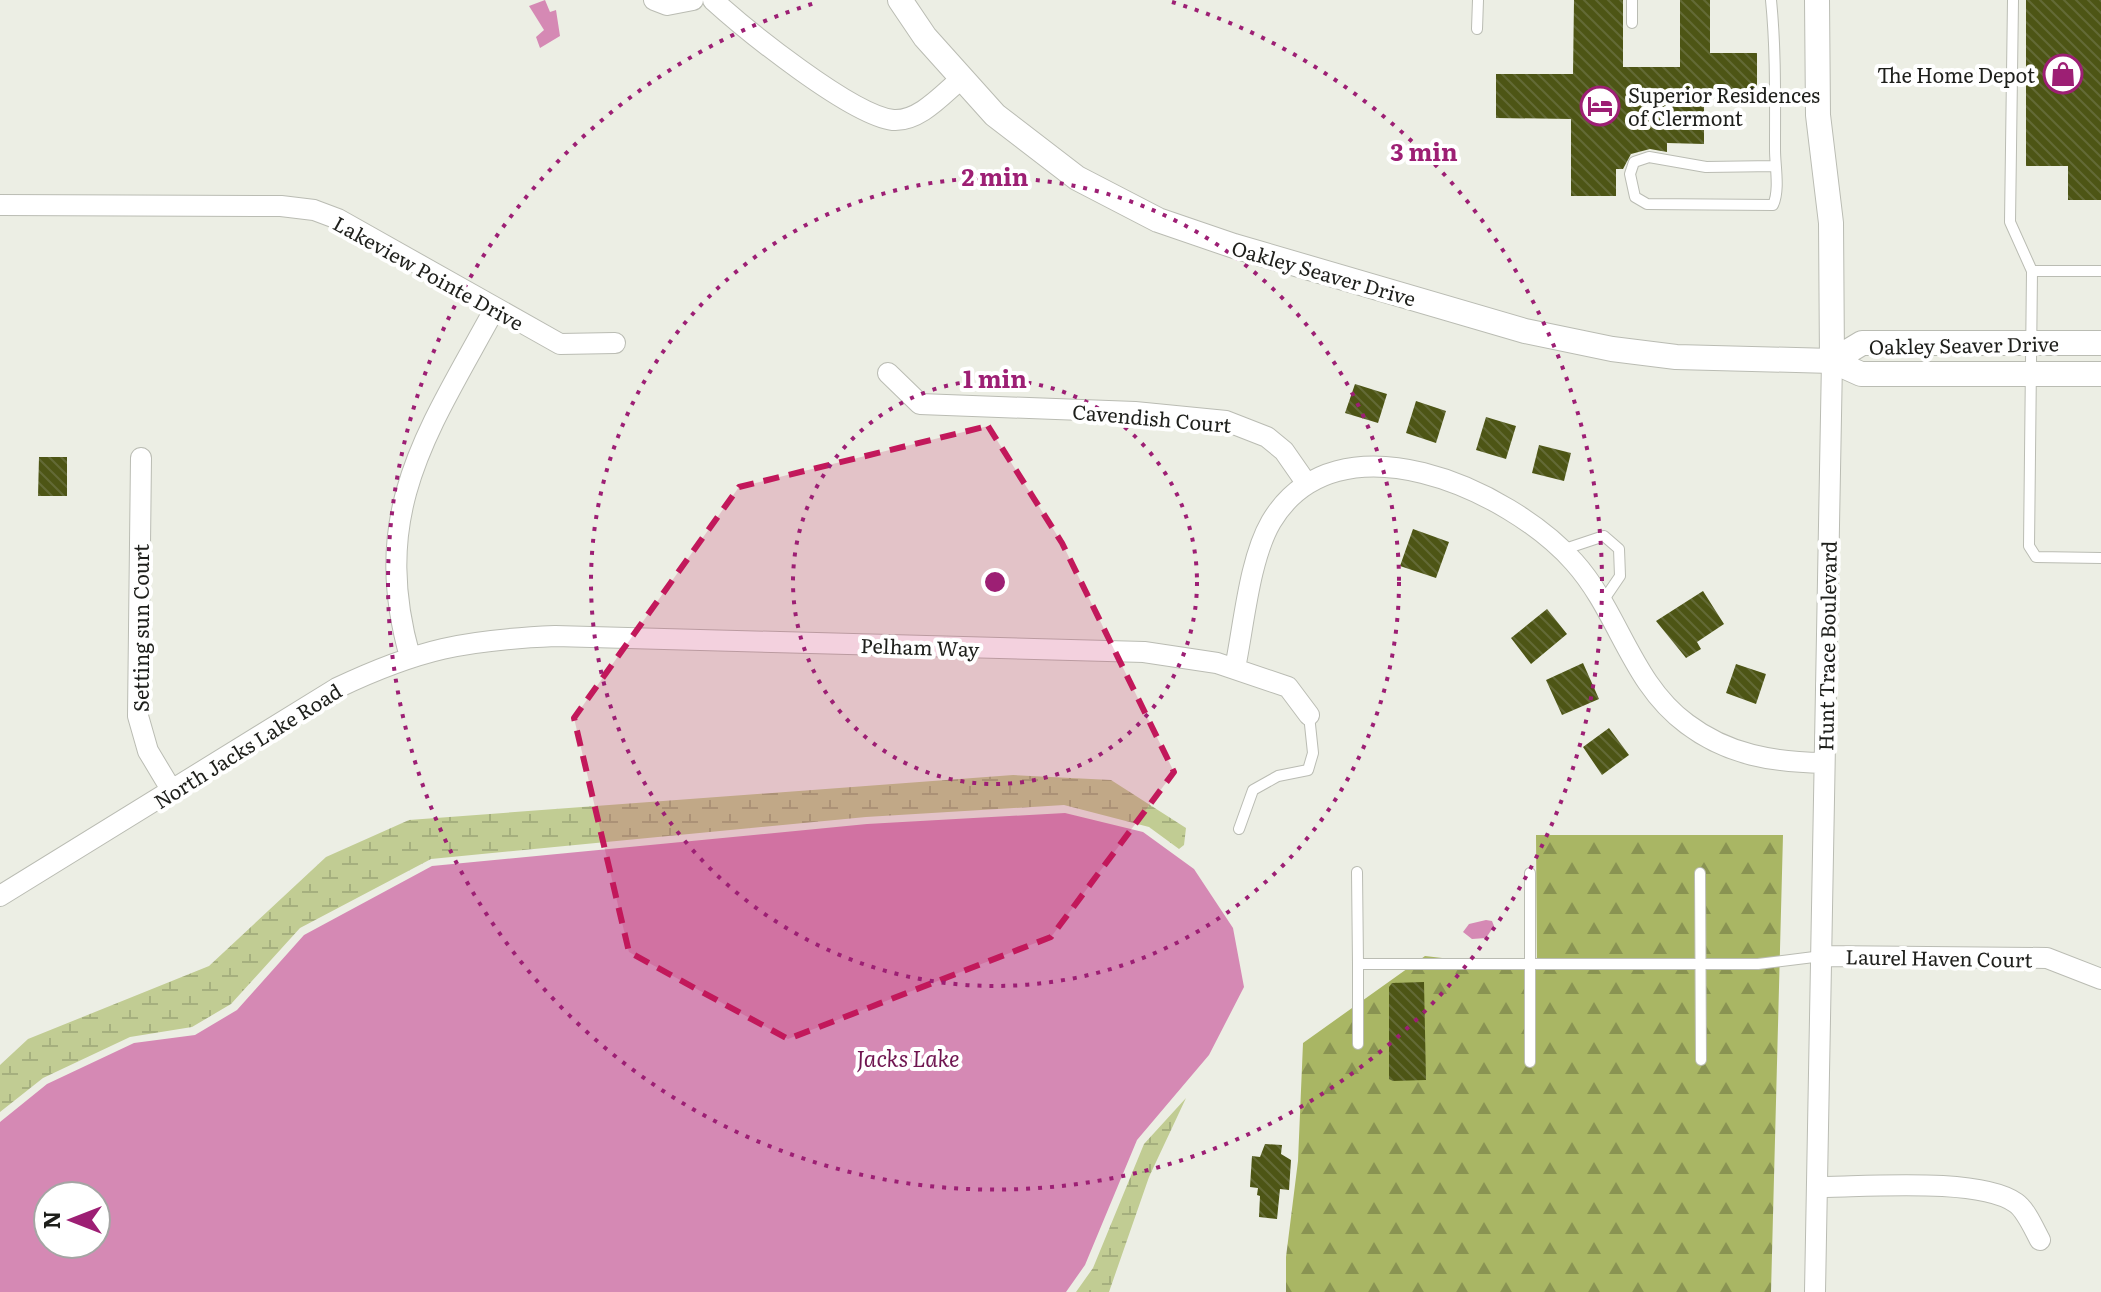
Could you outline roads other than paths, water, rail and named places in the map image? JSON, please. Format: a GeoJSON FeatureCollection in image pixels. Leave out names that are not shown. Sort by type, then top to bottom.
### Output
{"type":"FeatureCollection","features":[{"type":"Feature","properties":{"kind":"street"},"geometry":{"type":"LineString","coordinates":[[654,0],[667,5],[693,0]]}},
{"type":"Feature","properties":{"kind":"street"},"geometry":{"type":"LineString","coordinates":[[713,0],[760,42],[868,112],[895,120],[918,114],[961,79]]}},
{"type":"Feature","properties":{"kind":"street","name":"Oakley Seaver Drive"},"geometry":{"type":"LineString","coordinates":[[900,0],[925,37],[995,115],[1077,178],[1158,220],[1234,246],[1525,331],[1612,349],[1676,357],[1832,361],[1861,374],[2101,374]]}},
{"type":"Feature","properties":{"kind":"street","name":"Hunt Trace Boulevard"},"geometry":{"type":"LineString","coordinates":[[1815,1292],[1832,361],[1831,223],[1818,115],[1817,0]]}},
{"type":"Feature","properties":{"kind":"street","name":"Lakeview Pointe Drive"},"geometry":{"type":"LineString","coordinates":[[0,205],[281,206],[314,210],[338,219],[494,310],[560,344],[615,343]]}},
{"type":"Feature","properties":{"kind":"street"},"geometry":{"type":"LineString","coordinates":[[410,657],[397,612],[394,560],[400,508],[418,451],[494,310]]}},
{"type":"Feature","properties":{"kind":"street","name":"Oakley Seaver Drive"},"geometry":{"type":"LineString","coordinates":[[1832,361],[1862,343],[2101,343]]}},
{"type":"Feature","properties":{"kind":"street","name":"Cavendish Court"},"geometry":{"type":"LineString","coordinates":[[888,373],[920,404],[1135,412],[1226,421],[1267,437],[1284,451],[1307,484]]}},
{"type":"Feature","properties":{"kind":"street","name":"Setting sun Court"},"geometry":{"type":"LineString","coordinates":[[141,458],[138,716],[148,751],[172,791]]}},
{"type":"Feature","properties":{"kind":"street"},"geometry":{"type":"LineString","coordinates":[[1235,668],[1261,545],[1282,507],[1307,484],[1346,467],[1366,465],[1404,470],[1471,490],[1500,504],[1525,519],[1562,550],[1603,601],[1650,688],[1686,724],[1711,740],[1747,754],[1788,762],[1823,763]]}},
{"type":"Feature","properties":{"kind":"street","name":"North Jacks Lake Road"},"geometry":{"type":"LineString","coordinates":[[0,896],[337,688],[410,657],[475,640],[512,638]]}},
{"type":"Feature","properties":{"kind":"street","name":"Pelham Way"},"geometry":{"type":"LineString","coordinates":[[512,638],[1144,652],[1235,668],[1288,687],[1309,715]]}},
{"type":"Feature","properties":{"kind":"street","name":"Laurel Haven Court"},"geometry":{"type":"LineString","coordinates":[[1822,956],[2047,958],[2101,979]]}},
{"type":"Feature","properties":{"kind":"street"},"geometry":{"type":"LineString","coordinates":[[1817,1187],[1964,1188],[1994,1193],[2019,1204],[2040,1240]]}},
{"type":"Feature","properties":{"kind":"lane"},"geometry":{"type":"LineString","coordinates":[[1477,29],[1478,0]]}},
{"type":"Feature","properties":{"kind":"lane"},"geometry":{"type":"LineString","coordinates":[[1632,0],[1632,23]]}},
{"type":"Feature","properties":{"kind":"lane"},"geometry":{"type":"LineString","coordinates":[[1771,0],[1775,40],[1775,166],[1775,200],[1768,207],[1647,204],[1635,197],[1630,183],[1634,162],[1649,157],[1706,167],[1775,166]]}},
{"type":"Feature","properties":{"kind":"lane"},"geometry":{"type":"LineString","coordinates":[[2013,0],[2010,222],[2032,271],[2030,553],[2036,557],[2101,558]]}},
{"type":"Feature","properties":{"kind":"lane"},"geometry":{"type":"LineString","coordinates":[[2032,271],[2101,271]]}},
{"type":"Feature","properties":{"kind":"lane"},"geometry":{"type":"LineString","coordinates":[[1562,550],[1604,536],[1619,549],[1620,576],[1603,601]]}},
{"type":"Feature","properties":{"kind":"lane"},"geometry":{"type":"LineString","coordinates":[[1239,829],[1253,790],[1278,776],[1308,770],[1313,753],[1309,715]]}},
{"type":"Feature","properties":{"kind":"lane"},"geometry":{"type":"LineString","coordinates":[[1357,872],[1358,1044]]}},
{"type":"Feature","properties":{"kind":"lane"},"geometry":{"type":"LineString","coordinates":[[1530,873],[1530,1062]]}},
{"type":"Feature","properties":{"kind":"lane"},"geometry":{"type":"LineString","coordinates":[[1700,873],[1701,1060]]}},
{"type":"Feature","properties":{"kind":"lane"},"geometry":{"type":"LineString","coordinates":[[1358,964],[1758,964],[1822,956]]}},
{"type":"Feature","properties":{"kind":"water"},"geometry":{"type":"Polygon","coordinates":[[[545,0],[550,12],[556,10],[560,36],[540,48],[536,37],[544,30],[529,6],[545,0]]]}},
{"type":"Feature","properties":{"kind":"water","name":"Jacks Lake"},"geometry":{"type":"Polygon","coordinates":[[[1065,813],[1143,832],[1194,869],[1233,928],[1244,987],[1209,1055],[1137,1140],[1085,1265],[1066,1292],[0,1292],[0,1122],[47,1084],[134,1043],[195,1035],[237,1010],[304,935],[432,866],[867,824],[1065,813]]]}},
{"type":"Feature","properties":{"kind":"water"},"geometry":{"type":"Polygon","coordinates":[[[1492,921],[1494,926],[1486,938],[1472,939],[1463,932],[1469,924],[1492,921]]]}},
{"type":"Feature","properties":{"kind":"place","name":"The Home Depot"},"geometry":{"type":"Point","coordinates":[2063,74]}},
{"type":"Feature","properties":{"kind":"place","name":"Superior Residences of Clermont"},"geometry":{"type":"Point","coordinates":[1600,106]}}]}
